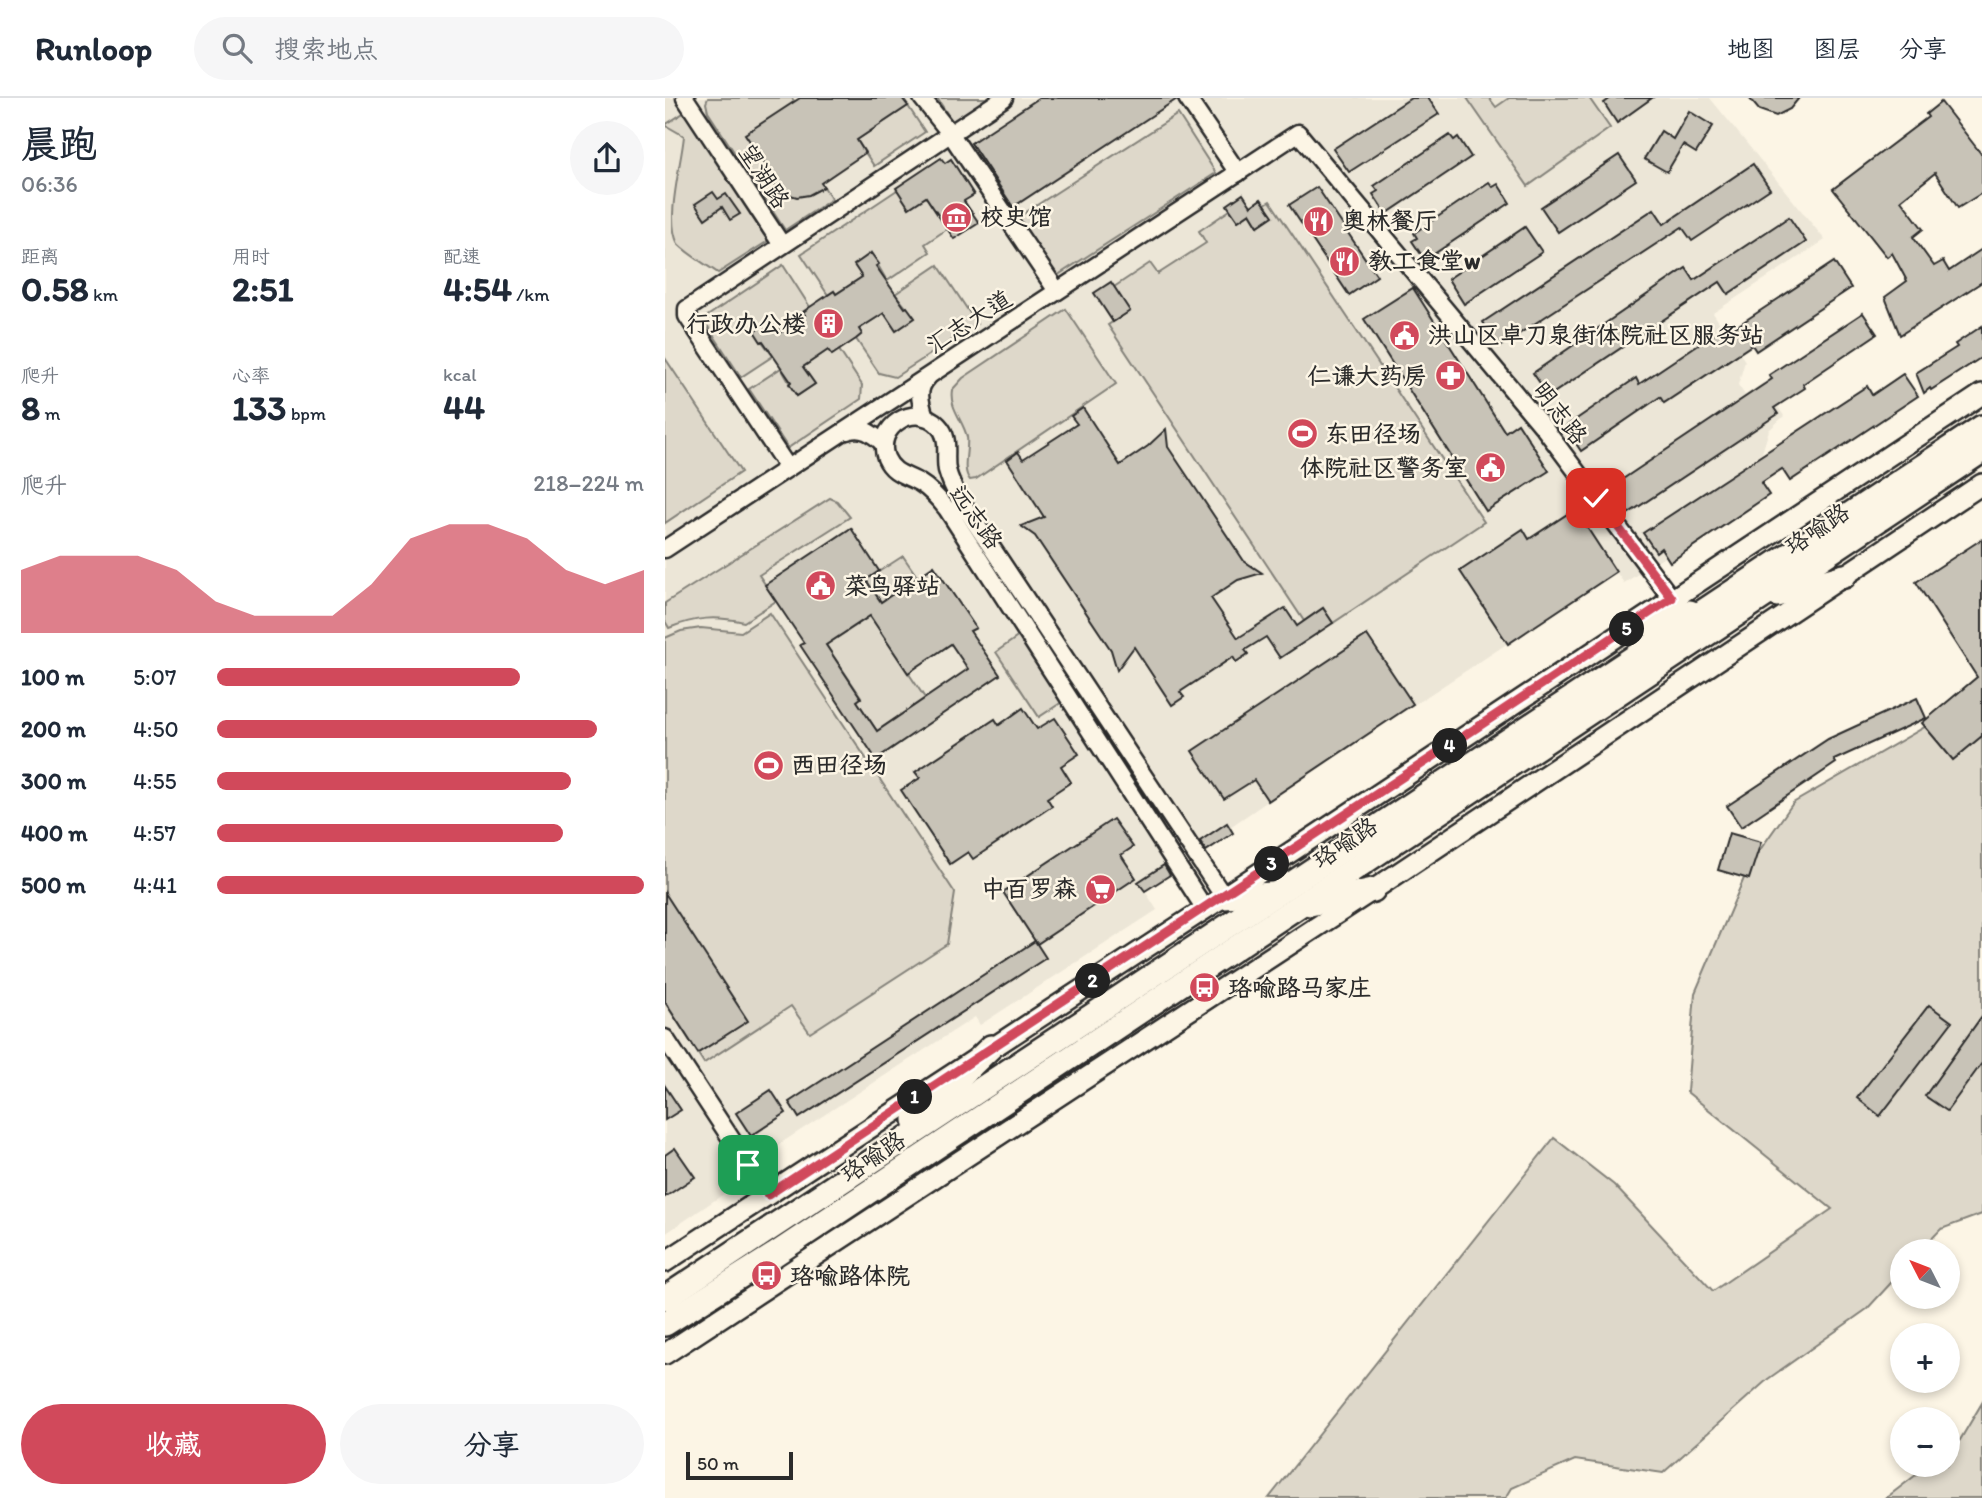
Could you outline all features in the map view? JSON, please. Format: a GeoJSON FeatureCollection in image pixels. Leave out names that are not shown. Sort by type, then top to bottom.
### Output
{"type":"FeatureCollection","features":[{"type":"Feature","properties":{"kind":"highway","name":"珞喻路"},"geometry":{"type":"LineString","coordinates":[[665,1324],[785,1247],[1757,600],[1978,446]]}},
{"type":"Feature","properties":{"kind":"highway","name":"珞喻路"},"geometry":{"type":"LineString","coordinates":[[665,1298],[1706,608],[1978,446]]}},
{"type":"Feature","properties":{"kind":"highway"},"geometry":{"type":"LineString","coordinates":[[1757,600],[1844,576]]}},
{"type":"Feature","properties":{"kind":"highway"},"geometry":{"type":"LineString","coordinates":[[1628,628],[1706,608]]}},
{"type":"Feature","properties":{"kind":"highway"},"geometry":{"type":"LineString","coordinates":[[1296,907],[1373,890]]}},
{"type":"Feature","properties":{"kind":"highway"},"geometry":{"type":"LineString","coordinates":[[1214,903],[1273,894]]}},
{"type":"Feature","properties":{"kind":"highway"},"geometry":{"type":"LineString","coordinates":[[873,1161],[991,1047]]}},
{"type":"Feature","properties":{"kind":"main road"},"geometry":{"type":"LineString","coordinates":[[665,1262],[1214,903],[1982,394]]}},
{"type":"Feature","properties":{"kind":"main road"},"geometry":{"type":"LineString","coordinates":[[665,1354],[1373,890],[1982,484]]}},
{"type":"Feature","properties":{"kind":"street","name":"望湖路"},"geometry":{"type":"LineString","coordinates":[[686,98],[782,245]]}},
{"type":"Feature","properties":{"kind":"street"},"geometry":{"type":"LineString","coordinates":[[922,98],[950,133],[1057,291]]}},
{"type":"Feature","properties":{"kind":"street"},"geometry":{"type":"LineString","coordinates":[[788,468],[686,311],[1004,98]]}},
{"type":"Feature","properties":{"kind":"street"},"geometry":{"type":"LineString","coordinates":[[1187,98],[1238,173]]}},
{"type":"Feature","properties":{"kind":"street","name":"汇志大道"},"geometry":{"type":"LineString","coordinates":[[665,549],[1298,132]]}},
{"type":"Feature","properties":{"kind":"street","name":"明志路"},"geometry":{"type":"LineString","coordinates":[[1298,132],[1545,428],[1672,598]]}},
{"type":"Feature","properties":{"kind":"street"},"geometry":{"type":"LineString","coordinates":[[841,433],[854,428],[863,430],[884,444],[887,433],[898,421],[908,416],[925,416],[920,392],[922,384],[933,373]]}},
{"type":"Feature","properties":{"kind":"street"},"geometry":{"type":"LineString","coordinates":[[1951,415],[1978,446]]}},
{"type":"Feature","properties":{"kind":"street","name":"远志路"},"geometry":{"type":"LineString","coordinates":[[925,416],[939,425],[946,437],[947,468],[960,500],[1214,903]]}},
{"type":"Feature","properties":{"kind":"street","name":"远志路"},"geometry":{"type":"LineString","coordinates":[[884,444],[887,459],[893,468],[901,475],[921,484],[947,509],[1214,903]]}},
{"type":"Feature","properties":{"kind":"street"},"geometry":{"type":"LineString","coordinates":[[665,1038],[768,1195]]}},
{"type":"Feature","properties":{"kind":"shaded area"},"geometry":{"type":"Polygon","coordinates":[[[665,98],[1710,98],[1825,240],[1713,313],[1745,361],[1738,385],[1745,395],[1763,383],[1784,416],[1769,430],[1762,453],[1644,532],[1656,552],[1661,549],[1666,556],[1624,583],[1616,572],[1268,801],[1230,827],[1233,833],[1145,891],[1157,910],[980,1025],[975,1017],[727,1178],[734,1187],[665,1234],[665,98]]]}},
{"type":"Feature","properties":{"kind":"shaded area"},"geometry":{"type":"Polygon","coordinates":[[[708,98],[792,98],[798,107],[746,135],[776,180],[772,183],[778,189],[797,196],[810,194],[824,187],[832,199],[785,230],[708,112],[708,98]]]}},
{"type":"Feature","properties":{"kind":"shaded area"},"geometry":{"type":"Polygon","coordinates":[[[937,98],[993,98],[954,124],[937,98]]]}},
{"type":"Feature","properties":{"kind":"shaded area"},"geometry":{"type":"Polygon","coordinates":[[[1467,98],[1489,98],[1496,107],[1509,98],[1589,98],[1610,128],[1528,186],[1467,98]]]}},
{"type":"Feature","properties":{"kind":"shaded area"},"geometry":{"type":"Polygon","coordinates":[[[908,106],[925,132],[874,166],[857,140],[908,106]]]}},
{"type":"Feature","properties":{"kind":"shaded area"},"geometry":{"type":"Polygon","coordinates":[[[685,112],[768,241],[718,273],[682,248],[674,234],[673,207],[684,136],[665,125],[685,112]]]}},
{"type":"Feature","properties":{"kind":"shaded area"},"geometry":{"type":"Polygon","coordinates":[[[1178,114],[1216,173],[1055,277],[1017,218],[1178,114]]]}},
{"type":"Feature","properties":{"kind":"shaded area"},"geometry":{"type":"Polygon","coordinates":[[[897,190],[926,197],[947,229],[925,244],[930,252],[887,281],[871,253],[862,277],[836,294],[834,291],[828,295],[801,254],[897,190]]]}},
{"type":"Feature","properties":{"kind":"shaded area","name":"东田径场"},"geometry":{"type":"Polygon","coordinates":[[[1270,201],[1484,522],[1333,623],[1323,608],[1304,621],[1108,325],[1129,311],[1114,287],[1150,263],[1158,274],[1206,243],[1199,231],[1230,210],[1238,221],[1250,213],[1258,226],[1272,216],[1265,204],[1270,201]]]}},
{"type":"Feature","properties":{"kind":"shaded area"},"geometry":{"type":"Polygon","coordinates":[[[783,265],[810,307],[803,312],[805,315],[781,332],[772,319],[754,331],[773,356],[741,377],[703,319],[783,265]]]}},
{"type":"Feature","properties":{"kind":"shaded area"},"geometry":{"type":"Polygon","coordinates":[[[938,265],[977,324],[895,377],[879,373],[856,339],[862,334],[859,329],[884,313],[914,317],[895,294],[938,265]]]}},
{"type":"Feature","properties":{"kind":"shaded area"},"geometry":{"type":"Polygon","coordinates":[[[1066,309],[1116,384],[976,479],[970,480],[966,465],[967,437],[954,408],[952,390],[963,378],[1066,309]]]}},
{"type":"Feature","properties":{"kind":"shaded area"},"geometry":{"type":"Polygon","coordinates":[[[828,350],[832,355],[839,350],[862,385],[861,399],[788,448],[749,389],[781,368],[797,396],[815,384],[803,367],[828,350]]]}},
{"type":"Feature","properties":{"kind":"shaded area"},"geometry":{"type":"Polygon","coordinates":[[[665,358],[741,472],[665,523],[665,358]]]}},
{"type":"Feature","properties":{"kind":"shaded area"},"geometry":{"type":"Polygon","coordinates":[[[830,498],[837,501],[850,517],[759,575],[776,601],[744,622],[706,619],[669,628],[665,621],[665,603],[830,498]]]}},
{"type":"Feature","properties":{"kind":"shaded area"},"geometry":{"type":"Polygon","coordinates":[[[903,556],[918,578],[881,602],[866,580],[903,556]]]}},
{"type":"Feature","properties":{"kind":"shaded area"},"geometry":{"type":"Polygon","coordinates":[[[867,611],[925,698],[877,731],[857,701],[861,697],[826,645],[866,619],[867,611]]]}},
{"type":"Feature","properties":{"kind":"shaded area","name":"西田径场"},"geometry":{"type":"Polygon","coordinates":[[[770,613],[955,893],[947,944],[810,1033],[791,1006],[704,1063],[665,1002],[665,638],[681,631],[701,628],[741,632],[770,613]]]}},
{"type":"Feature","properties":{"kind":"shaded area"},"geometry":{"type":"Polygon","coordinates":[[[1019,636],[1062,702],[1039,717],[996,652],[1019,636]]]}},
{"type":"Feature","properties":{"kind":"shaded area"},"geometry":{"type":"Polygon","coordinates":[[[1982,694],[1982,1214],[1941,1229],[1931,1239],[1890,1239],[1890,1284],[1867,1309],[1768,1379],[1663,1473],[1575,1460],[1512,1488],[1506,1498],[1269,1498],[1554,1138],[1614,1185],[1713,1291],[1832,1209],[1687,1092],[1695,993],[1750,864],[1793,803],[1982,694]]]}},
{"type":"Feature","properties":{"kind":"shaded area"},"geometry":{"type":"Polygon","coordinates":[[[1982,1403],[1982,1498],[1886,1498],[1913,1477],[1960,1477],[1960,1440],[1982,1403]]]}},
{"type":"Feature","properties":{"kind":"building"},"geometry":{"type":"Polygon","coordinates":[[[800,98],[902,98],[908,106],[857,140],[865,153],[821,183],[824,187],[809,195],[797,197],[777,188],[772,182],[776,180],[745,134],[800,98]]]}},
{"type":"Feature","properties":{"kind":"building"},"geometry":{"type":"Polygon","coordinates":[[[1039,98],[1177,99],[1013,207],[971,143],[1039,98]]]}},
{"type":"Feature","properties":{"kind":"building"},"geometry":{"type":"Polygon","coordinates":[[[1411,98],[1428,98],[1439,114],[1349,172],[1333,149],[1411,98]]]}},
{"type":"Feature","properties":{"kind":"building"},"geometry":{"type":"Polygon","coordinates":[[[1611,98],[1652,98],[1617,123],[1604,103],[1611,98]]]}},
{"type":"Feature","properties":{"kind":"building"},"geometry":{"type":"Polygon","coordinates":[[[1749,98],[1799,98],[1790,109],[1776,116],[1759,110],[1749,98]]]}},
{"type":"Feature","properties":{"kind":"building"},"geometry":{"type":"Polygon","coordinates":[[[1941,102],[1982,155],[1982,193],[1958,208],[1935,173],[1901,200],[1923,229],[1913,237],[1934,266],[1943,261],[1949,271],[1982,249],[1982,282],[1900,335],[1885,297],[1907,281],[1892,253],[1887,257],[1833,189],[1928,117],[1926,114],[1941,102]]]}},
{"type":"Feature","properties":{"kind":"building"},"geometry":{"type":"Polygon","coordinates":[[[1689,111],[1713,126],[1696,153],[1683,145],[1667,172],[1644,159],[1661,131],[1673,139],[1689,111]]]}},
{"type":"Feature","properties":{"kind":"building"},"geometry":{"type":"Polygon","coordinates":[[[1450,135],[1454,140],[1458,137],[1471,157],[1386,214],[1373,194],[1378,191],[1374,186],[1450,135]]]}},
{"type":"Feature","properties":{"kind":"building"},"geometry":{"type":"Polygon","coordinates":[[[1619,155],[1636,180],[1558,232],[1541,207],[1619,155]]]}},
{"type":"Feature","properties":{"kind":"building"},"geometry":{"type":"Polygon","coordinates":[[[941,158],[945,163],[951,159],[974,195],[964,201],[979,223],[954,239],[926,197],[909,208],[896,188],[941,158]]]}},
{"type":"Feature","properties":{"kind":"building"},"geometry":{"type":"Polygon","coordinates":[[[1753,164],[1770,189],[1692,241],[1682,227],[1499,347],[1483,322],[1654,209],[1664,224],[1753,164]]]}},
{"type":"Feature","properties":{"kind":"building"},"geometry":{"type":"Polygon","coordinates":[[[1489,182],[1493,187],[1498,184],[1510,203],[1425,260],[1412,241],[1417,238],[1414,233],[1489,182]]]}},
{"type":"Feature","properties":{"kind":"building"},"geometry":{"type":"Polygon","coordinates":[[[1317,187],[1377,276],[1349,295],[1289,205],[1317,187]]]}},
{"type":"Feature","properties":{"kind":"building"},"geometry":{"type":"Polygon","coordinates":[[[713,192],[718,199],[726,194],[740,214],[730,220],[722,207],[705,219],[695,204],[713,192]]]}},
{"type":"Feature","properties":{"kind":"building"},"geometry":{"type":"Polygon","coordinates":[[[1243,194],[1251,206],[1261,199],[1273,216],[1258,226],[1250,213],[1238,221],[1227,205],[1243,194]]]}},
{"type":"Feature","properties":{"kind":"building"},"geometry":{"type":"Polygon","coordinates":[[[1789,217],[1806,242],[1728,294],[1720,282],[1549,396],[1533,373],[1686,268],[1694,280],[1789,217]]]}},
{"type":"Feature","properties":{"kind":"building"},"geometry":{"type":"Polygon","coordinates":[[[1525,227],[1542,252],[1464,304],[1448,279],[1525,227]]]}},
{"type":"Feature","properties":{"kind":"building","name":"行政办公楼"},"geometry":{"type":"Polygon","coordinates":[[[871,253],[879,264],[876,266],[915,318],[896,331],[884,313],[859,329],[862,334],[856,339],[832,355],[828,350],[803,367],[815,384],[797,396],[789,384],[791,382],[754,331],[772,319],[781,332],[805,315],[803,312],[810,307],[862,277],[854,265],[871,253]]]}},
{"type":"Feature","properties":{"kind":"building"},"geometry":{"type":"Polygon","coordinates":[[[1834,262],[1851,288],[1756,351],[1752,345],[1664,403],[1660,397],[1581,451],[1565,427],[1636,378],[1639,384],[1721,329],[1725,334],[1834,262]]]}},
{"type":"Feature","properties":{"kind":"building"},"geometry":{"type":"Polygon","coordinates":[[[1111,282],[1130,311],[1113,322],[1094,293],[1111,282]]]}},
{"type":"Feature","properties":{"kind":"building"},"geometry":{"type":"Polygon","coordinates":[[[1413,288],[1505,432],[1518,423],[1549,471],[1486,511],[1364,319],[1413,288]]]}},
{"type":"Feature","properties":{"kind":"building"},"geometry":{"type":"Polygon","coordinates":[[[1863,313],[1877,334],[1803,384],[1805,388],[1774,408],[1778,414],[1626,515],[1608,489],[1772,379],[1769,375],[1863,313]]]}},
{"type":"Feature","properties":{"kind":"building"},"geometry":{"type":"Polygon","coordinates":[[[1982,326],[1982,357],[1924,393],[1916,373],[1957,347],[1955,344],[1982,326]]]}},
{"type":"Feature","properties":{"kind":"building"},"geometry":{"type":"Polygon","coordinates":[[[1903,374],[1918,396],[1790,481],[1782,469],[1761,483],[1769,495],[1670,562],[1661,548],[1656,552],[1643,533],[1867,386],[1872,395],[1903,374]]]}},
{"type":"Feature","properties":{"kind":"building"},"geometry":{"type":"Polygon","coordinates":[[[1083,408],[1120,465],[1148,446],[1166,429],[1168,447],[1244,561],[1262,573],[1238,580],[1211,598],[1238,638],[1285,608],[1297,626],[1323,608],[1333,623],[1280,658],[1266,637],[1245,650],[1248,654],[1236,662],[1233,657],[1180,692],[1184,697],[1172,705],[1134,647],[1117,670],[1111,650],[1035,536],[1021,526],[1044,517],[1007,460],[1018,452],[1023,459],[1077,424],[1071,416],[1083,408]]]}},
{"type":"Feature","properties":{"kind":"building"},"geometry":{"type":"Polygon","coordinates":[[[1575,509],[1616,572],[1508,644],[1460,571],[1523,529],[1529,539],[1575,509]]]}},
{"type":"Feature","properties":{"kind":"building"},"geometry":{"type":"Polygon","coordinates":[[[851,528],[879,571],[866,580],[881,602],[934,566],[976,628],[970,631],[1000,675],[876,759],[800,645],[804,643],[765,585],[851,528]],[[870,616],[826,645],[861,698],[857,701],[877,731],[968,669],[951,644],[908,673],[870,616]]]}},
{"type":"Feature","properties":{"kind":"building"},"geometry":{"type":"Polygon","coordinates":[[[1982,539],[1982,736],[1953,760],[1922,723],[1977,677],[1916,582],[1982,539]]]}},
{"type":"Feature","properties":{"kind":"building"},"geometry":{"type":"Polygon","coordinates":[[[1367,635],[1413,704],[1268,801],[1254,780],[1224,799],[1192,751],[1367,635]]]}},
{"type":"Feature","properties":{"kind":"building"},"geometry":{"type":"Polygon","coordinates":[[[1917,698],[1926,718],[1834,760],[1836,763],[1741,827],[1727,806],[1828,739],[1917,698]]]}},
{"type":"Feature","properties":{"kind":"building"},"geometry":{"type":"Polygon","coordinates":[[[1023,708],[1037,729],[1055,718],[1079,754],[1061,766],[1071,782],[1047,798],[1052,806],[973,859],[968,852],[950,864],[901,790],[920,778],[915,772],[995,719],[999,725],[1023,708]]]}},
{"type":"Feature","properties":{"kind":"building"},"geometry":{"type":"Polygon","coordinates":[[[1113,819],[1133,847],[1121,855],[1136,878],[1037,944],[1003,892],[1113,819]]]}},
{"type":"Feature","properties":{"kind":"building"},"geometry":{"type":"Polygon","coordinates":[[[1227,823],[1233,833],[1206,851],[1200,841],[1227,823]]]}},
{"type":"Feature","properties":{"kind":"building"},"geometry":{"type":"Polygon","coordinates":[[[1729,833],[1761,842],[1749,879],[1718,870],[1729,833]]]}},
{"type":"Feature","properties":{"kind":"building"},"geometry":{"type":"Polygon","coordinates":[[[1164,865],[1170,875],[1145,891],[1138,882],[1164,865]]]}},
{"type":"Feature","properties":{"kind":"building"},"geometry":{"type":"Polygon","coordinates":[[[665,893],[748,1021],[698,1053],[665,1002],[665,893]]]}},
{"type":"Feature","properties":{"kind":"building"},"geometry":{"type":"Polygon","coordinates":[[[1035,941],[1046,958],[799,1118],[789,1102],[1035,941]]]}},
{"type":"Feature","properties":{"kind":"building"},"geometry":{"type":"Polygon","coordinates":[[[1929,1005],[1952,1022],[1880,1116],[1857,1098],[1929,1005]]]}},
{"type":"Feature","properties":{"kind":"building"},"geometry":{"type":"Polygon","coordinates":[[[1982,1016],[1982,1063],[1947,1111],[1925,1096],[1982,1016]]]}},
{"type":"Feature","properties":{"kind":"building"},"geometry":{"type":"Polygon","coordinates":[[[665,1086],[681,1110],[665,1120],[665,1086]]]}},
{"type":"Feature","properties":{"kind":"building"},"geometry":{"type":"Polygon","coordinates":[[[771,1090],[786,1113],[751,1136],[736,1113],[771,1090]]]}},
{"type":"Feature","properties":{"kind":"building"},"geometry":{"type":"Polygon","coordinates":[[[675,1148],[695,1177],[665,1197],[665,1155],[675,1148]]]}},
{"type":"Feature","properties":{"kind":"place","name":"校史馆"},"geometry":{"type":"Point","coordinates":[957,217]}},
{"type":"Feature","properties":{"kind":"place","name":"奥林餐厅"},"geometry":{"type":"Point","coordinates":[1319,221]}},
{"type":"Feature","properties":{"kind":"place","name":"教工食堂w"},"geometry":{"type":"Point","coordinates":[1345,261]}},
{"type":"Feature","properties":{"kind":"place","name":"行政办公楼"},"geometry":{"type":"Point","coordinates":[829,324]}},
{"type":"Feature","properties":{"kind":"place","name":"洪山区卓刀泉街体院社区服务站"},"geometry":{"type":"Point","coordinates":[1405,335]}},
{"type":"Feature","properties":{"kind":"place","name":"仁谦大药房"},"geometry":{"type":"Point","coordinates":[1450,376]}},
{"type":"Feature","properties":{"kind":"place","name":"东田径场"},"geometry":{"type":"Point","coordinates":[1302,434]}},
{"type":"Feature","properties":{"kind":"place","name":"体院社区警务室"},"geometry":{"type":"Point","coordinates":[1491,468]}},
{"type":"Feature","properties":{"kind":"place","name":"菜鸟驿站"},"geometry":{"type":"Point","coordinates":[821,586]}},
{"type":"Feature","properties":{"kind":"place","name":"西田径场"},"geometry":{"type":"Point","coordinates":[768,765]}},
{"type":"Feature","properties":{"kind":"place","name":"中百罗森"},"geometry":{"type":"Point","coordinates":[1100,889]}},
{"type":"Feature","properties":{"kind":"place","name":"珞喻路马家庄"},"geometry":{"type":"Point","coordinates":[1205,988]}},
{"type":"Feature","properties":{"kind":"place","name":"珞喻路体院"},"geometry":{"type":"Point","coordinates":[767,1276]}},
{"type":"Feature","properties":{"kind":"route"},"geometry":{"type":"LineString","coordinates":[[748,1165],[768,1195],[1224,897],[1672,598],[1596,498]]}}]}
